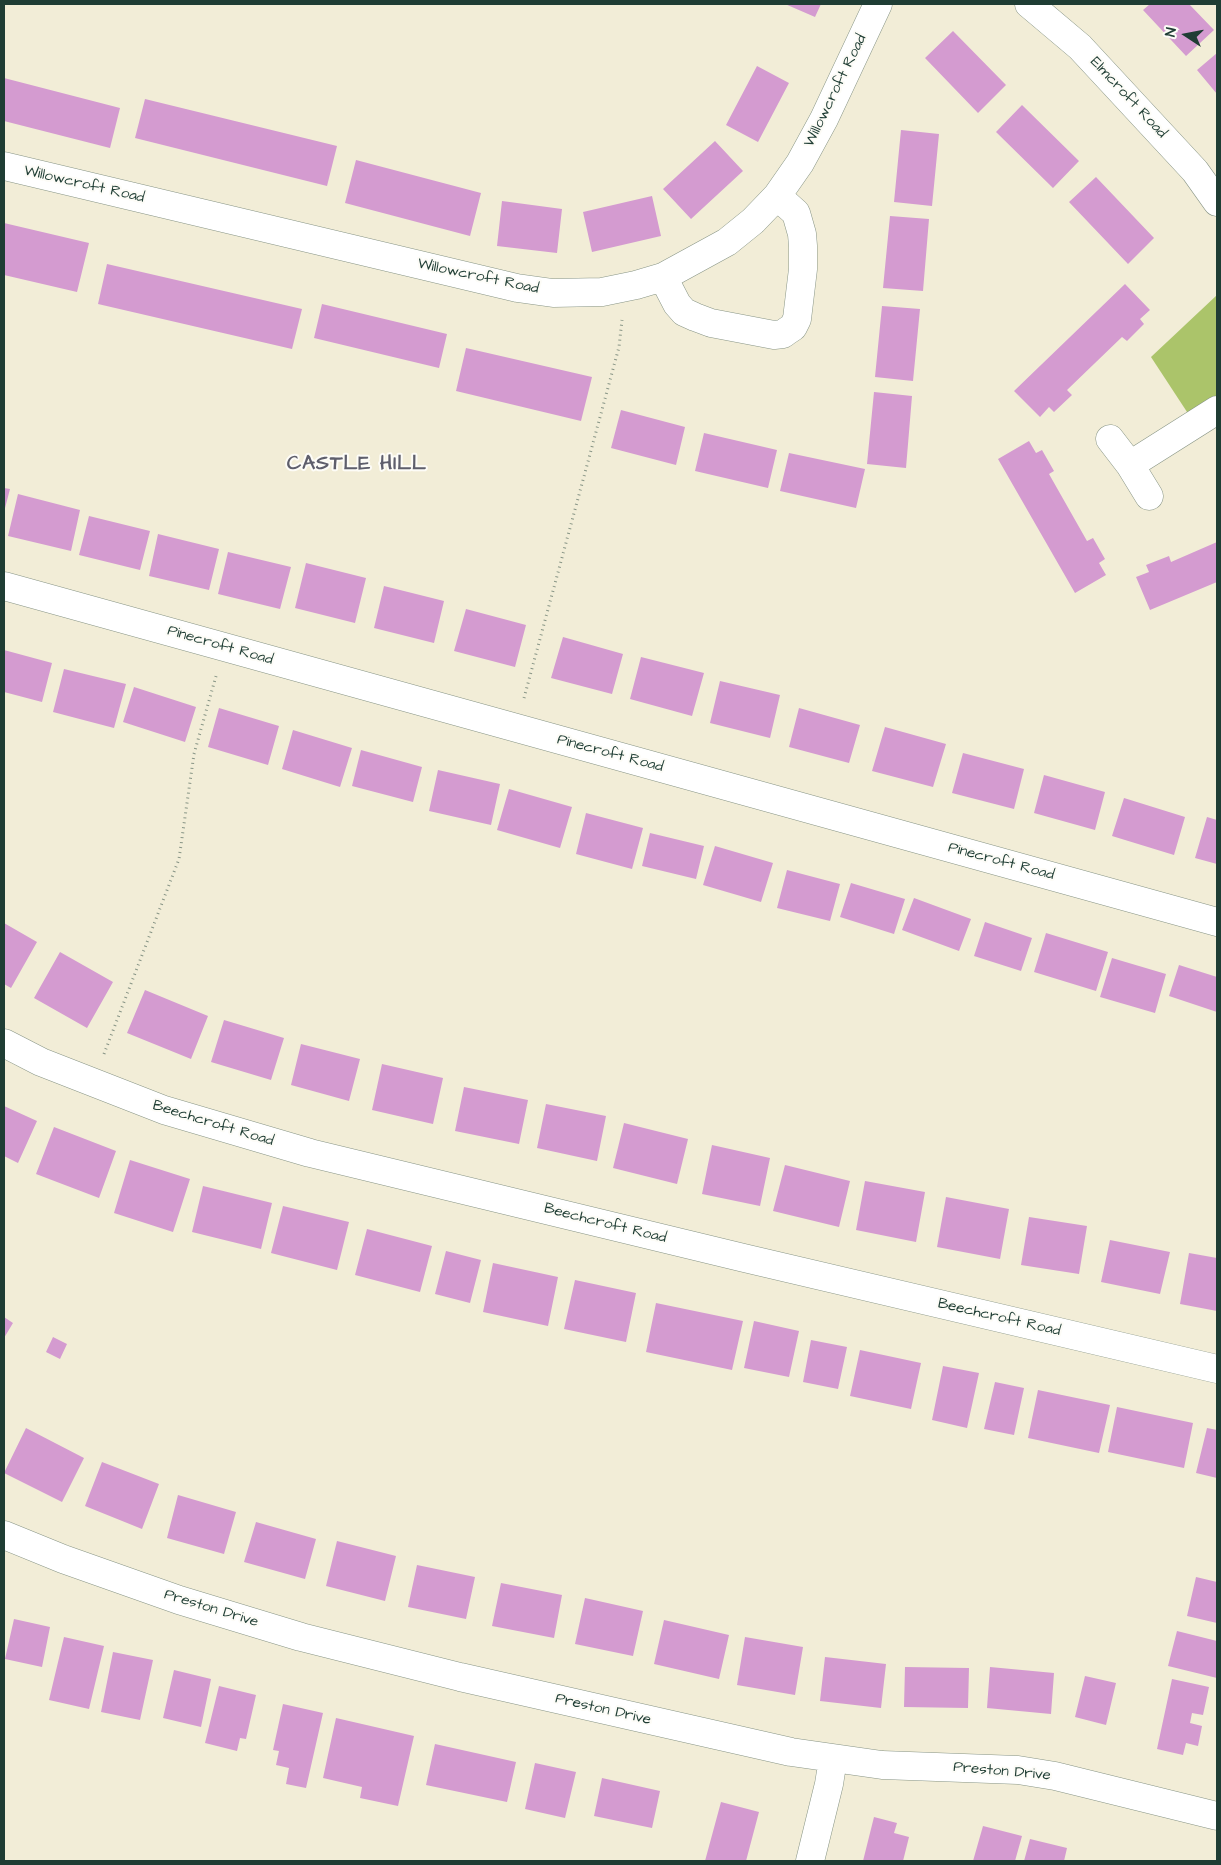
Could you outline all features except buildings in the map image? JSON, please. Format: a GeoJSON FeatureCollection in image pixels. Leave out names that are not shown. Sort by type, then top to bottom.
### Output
{"type":"FeatureCollection","features":[{"type":"Feature","properties":{"kind":"street","name":"Willowcroft Road"},"geometry":{"type":"LineString","coordinates":[[4,166],[516,288],[552,293],[580,294],[602,292],[663,277],[727,242],[753,221],[777,196],[800,163],[824,119],[878,4]]}},
{"type":"Feature","properties":{"kind":"street","name":"Elmcroft Road"},"geometry":{"type":"LineString","coordinates":[[1029,4],[1080,47],[1124,93],[1195,171],[1217,202]]}},
{"type":"Feature","properties":{"kind":"street"},"geometry":{"type":"LineString","coordinates":[[663,277],[677,304],[684,312],[711,323],[774,335],[783,334],[793,326],[797,319],[803,269],[803,246],[802,234],[796,213],[777,196]]}},
{"type":"Feature","properties":{"kind":"street"},"geometry":{"type":"LineString","coordinates":[[1130,465],[1217,410]]}},
{"type":"Feature","properties":{"kind":"street"},"geometry":{"type":"LineString","coordinates":[[1110,439],[1130,465],[1149,496]]}},
{"type":"Feature","properties":{"kind":"street","name":"Pinecroft Road"},"geometry":{"type":"LineString","coordinates":[[4,586],[1217,922]]}},
{"type":"Feature","properties":{"kind":"street","name":"Beechcroft Road"},"geometry":{"type":"LineString","coordinates":[[4,1043],[41,1062],[164,1110],[310,1153],[744,1258],[1217,1369]]}},
{"type":"Feature","properties":{"kind":"street","name":"Preston Drive"},"geometry":{"type":"LineString","coordinates":[[4,1535],[63,1559],[144,1588],[310,1639],[442,1673],[791,1752],[882,1765],[1018,1770],[1055,1776],[1217,1816]]}},
{"type":"Feature","properties":{"kind":"street"},"geometry":{"type":"LineString","coordinates":[[810,1861],[833,1759]]}},
{"type":"Feature","properties":{"kind":"path"},"geometry":{"type":"LineString","coordinates":[[516,728],[619,347],[627,287]]}},
{"type":"Feature","properties":{"kind":"path"},"geometry":{"type":"LineString","coordinates":[[92,1083],[179,859],[194,754],[224,647]]}},
{"type":"Feature","properties":{"kind":"green space"},"geometry":{"type":"Polygon","coordinates":[[[1217,295],[1217,396],[1189,415],[1151,357],[1217,295]]]}},
{"type":"Feature","properties":{"kind":"district","name":"CASTLE HILL"},"geometry":{"type":"Point","coordinates":[357,465]}}]}
